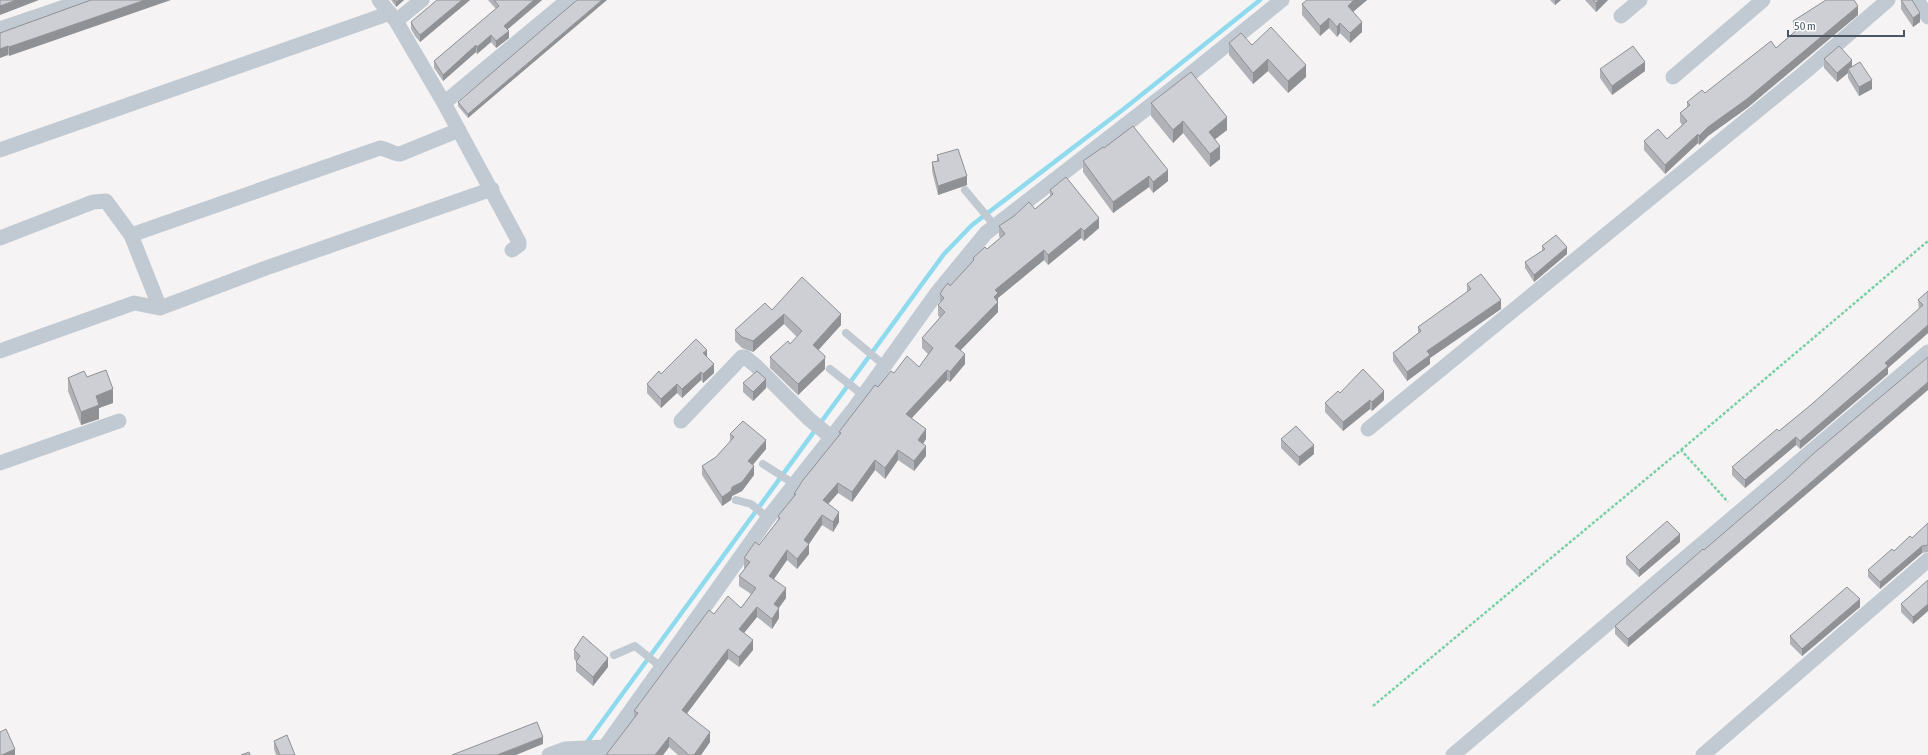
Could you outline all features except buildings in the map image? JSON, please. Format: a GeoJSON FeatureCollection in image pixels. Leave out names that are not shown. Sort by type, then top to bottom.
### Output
{"type":"FeatureCollection","features":[{"type":"Feature","properties":{"kind":"street"},"geometry":{"type":"LineString","coordinates":[[0,29],[85,0]]}},
{"type":"Feature","properties":{"kind":"street"},"geometry":{"type":"LineString","coordinates":[[379,0],[393,18],[444,103],[492,189],[519,242],[519,246],[512,250]]}},
{"type":"Feature","properties":{"kind":"street"},"geometry":{"type":"LineString","coordinates":[[0,150],[393,18],[422,0]]}},
{"type":"Feature","properties":{"kind":"street"},"geometry":{"type":"LineString","coordinates":[[444,103],[568,0]]}},
{"type":"Feature","properties":{"kind":"street"},"geometry":{"type":"LineString","coordinates":[[548,755],[565,749],[602,750],[765,515],[792,482],[822,429],[860,392],[881,362],[993,223],[1173,88],[1282,0]]}},
{"type":"Feature","properties":{"kind":"street"},"geometry":{"type":"LineString","coordinates":[[1621,16],[1640,0]]}},
{"type":"Feature","properties":{"kind":"street"},"geometry":{"type":"LineString","coordinates":[[1673,77],[1762,0]]}},
{"type":"Feature","properties":{"kind":"street"},"geometry":{"type":"LineString","coordinates":[[1368,429],[1805,72],[1888,0]]}},
{"type":"Feature","properties":{"kind":"street"},"geometry":{"type":"LineString","coordinates":[[1917,0],[1928,17]]}},
{"type":"Feature","properties":{"kind":"street"},"geometry":{"type":"LineString","coordinates":[[131,235],[380,148],[385,148],[394,154],[400,154],[459,130]]}},
{"type":"Feature","properties":{"kind":"street"},"geometry":{"type":"LineString","coordinates":[[0,351],[134,303],[160,308],[266,268],[492,189]]}},
{"type":"Feature","properties":{"kind":"street"},"geometry":{"type":"LineString","coordinates":[[0,238],[93,202],[106,201],[131,235],[160,308]]}},
{"type":"Feature","properties":{"kind":"street"},"geometry":{"type":"LineString","coordinates":[[1453,755],[1928,352]]}},
{"type":"Feature","properties":{"kind":"street"},"geometry":{"type":"LineString","coordinates":[[681,421],[742,357],[756,366],[822,429]]}},
{"type":"Feature","properties":{"kind":"street"},"geometry":{"type":"LineString","coordinates":[[0,463],[119,421]]}},
{"type":"Feature","properties":{"kind":"street"},"geometry":{"type":"LineString","coordinates":[[1703,755],[1928,560]]}},
{"type":"Feature","properties":{"kind":"lane"},"geometry":{"type":"LineString","coordinates":[[965,190],[993,223]]}},
{"type":"Feature","properties":{"kind":"lane"},"geometry":{"type":"LineString","coordinates":[[846,333],[881,362]]}},
{"type":"Feature","properties":{"kind":"lane"},"geometry":{"type":"LineString","coordinates":[[830,369],[860,392]]}},
{"type":"Feature","properties":{"kind":"lane"},"geometry":{"type":"LineString","coordinates":[[763,464],[792,482]]}},
{"type":"Feature","properties":{"kind":"lane"},"geometry":{"type":"LineString","coordinates":[[736,500],[750,504],[765,515]]}},
{"type":"Feature","properties":{"kind":"lane"},"geometry":{"type":"LineString","coordinates":[[614,655],[635,646],[660,665]]}},
{"type":"Feature","properties":{"kind":"path"},"geometry":{"type":"LineString","coordinates":[[1373,706],[1681,450],[1928,241]]}},
{"type":"Feature","properties":{"kind":"path"},"geometry":{"type":"LineString","coordinates":[[1681,450],[1738,513]]}},
{"type":"Feature","properties":{"kind":"waterway"},"geometry":{"type":"LineString","coordinates":[[585,745],[944,254],[972,225],[1125,108],[1260,0]]}}]}
